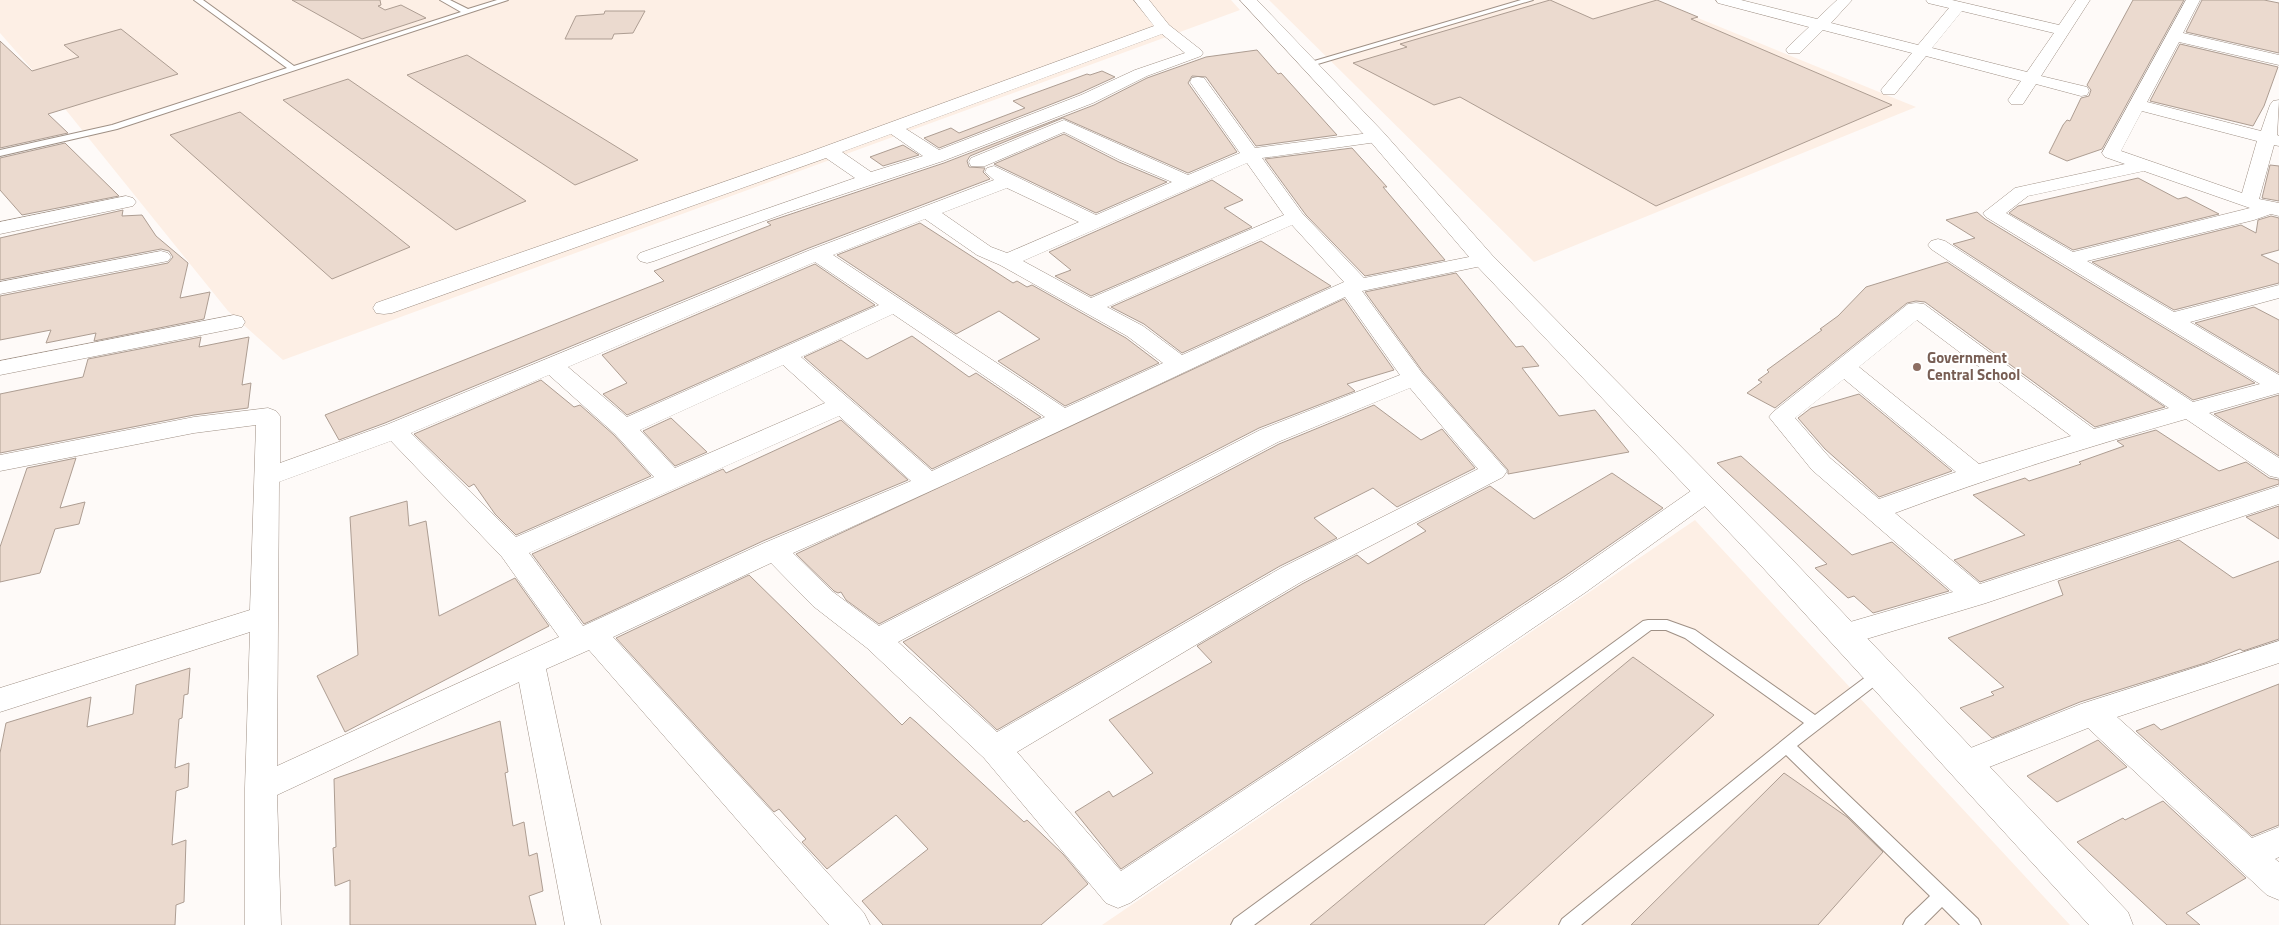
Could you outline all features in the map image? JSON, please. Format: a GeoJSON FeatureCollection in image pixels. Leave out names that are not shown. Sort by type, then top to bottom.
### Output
{"type":"FeatureCollection","features":[{"type":"Feature","properties":{"kind":"street"},"geometry":{"type":"LineString","coordinates":[[384,308],[706,214],[764,194],[870,180],[1053,114],[1141,73],[1195,53],[1194,50],[1164,28],[1141,0]]}},
{"type":"Feature","properties":{"kind":"street"},"geometry":{"type":"LineString","coordinates":[[1248,0],[1377,137],[1484,260],[1880,674],[2114,925]]}},
{"type":"Feature","properties":{"kind":"street"},"geometry":{"type":"LineString","coordinates":[[1723,0],[2081,91]]}},
{"type":"Feature","properties":{"kind":"street"},"geometry":{"type":"LineString","coordinates":[[1794,50],[1845,0]]}},
{"type":"Feature","properties":{"kind":"street"},"geometry":{"type":"LineString","coordinates":[[1933,0],[2062,30]]}},
{"type":"Feature","properties":{"kind":"street"},"geometry":{"type":"LineString","coordinates":[[2192,0],[2111,153],[2250,202],[2275,208]]}},
{"type":"Feature","properties":{"kind":"street"},"geometry":{"type":"LineString","coordinates":[[2017,100],[2062,30],[2077,1]]}},
{"type":"Feature","properties":{"kind":"street"},"geometry":{"type":"LineString","coordinates":[[1890,90],[1959,6]]}},
{"type":"Feature","properties":{"kind":"street"},"geometry":{"type":"LineString","coordinates":[[647,257],[706,214],[764,194],[828,151],[1164,28]]}},
{"type":"Feature","properties":{"kind":"street"},"geometry":{"type":"LineString","coordinates":[[2174,36],[2279,60]]}},
{"type":"Feature","properties":{"kind":"street"},"geometry":{"type":"LineString","coordinates":[[995,749],[1291,575],[1494,471],[1414,378],[1354,286],[1295,217],[1252,154],[1198,82]]}},
{"type":"Feature","properties":{"kind":"street"},"geometry":{"type":"LineString","coordinates":[[2136,104],[2273,139]]}},
{"type":"Feature","properties":{"kind":"street"},"geometry":{"type":"LineString","coordinates":[[2250,202],[2273,139],[2279,105]]}},
{"type":"Feature","properties":{"kind":"street"},"geometry":{"type":"LineString","coordinates":[[1095,222],[1008,181],[978,162],[1064,125],[1126,156],[1188,182]]}},
{"type":"Feature","properties":{"kind":"street"},"geometry":{"type":"LineString","coordinates":[[892,128],[937,157]]}},
{"type":"Feature","properties":{"kind":"street"},"geometry":{"type":"LineString","coordinates":[[1007,261],[1252,154],[1377,137]]}},
{"type":"Feature","properties":{"kind":"street"},"geometry":{"type":"LineString","coordinates":[[828,151],[870,180]]}},
{"type":"Feature","properties":{"kind":"street"},"geometry":{"type":"LineString","coordinates":[[2147,166],[2022,192],[1993,213],[2279,386]]}},
{"type":"Feature","properties":{"kind":"street"},"geometry":{"type":"LineString","coordinates":[[267,477],[395,431],[550,364],[817,254],[929,213],[1008,181]]}},
{"type":"Feature","properties":{"kind":"street"},"geometry":{"type":"LineString","coordinates":[[0,228],[126,202]]}},
{"type":"Feature","properties":{"kind":"street"},"geometry":{"type":"LineString","coordinates":[[2070,259],[2275,208]]}},
{"type":"Feature","properties":{"kind":"street"},"geometry":{"type":"LineString","coordinates":[[929,213],[984,251],[1007,261],[1135,331],[1179,364]]}},
{"type":"Feature","properties":{"kind":"street"},"geometry":{"type":"LineString","coordinates":[[1088,307],[1295,217]]}},
{"type":"Feature","properties":{"kind":"street"},"geometry":{"type":"LineString","coordinates":[[1938,245],[2279,470]]}},
{"type":"Feature","properties":{"kind":"street"},"geometry":{"type":"LineString","coordinates":[[817,254],[1063,418]]}},
{"type":"Feature","properties":{"kind":"street"},"geometry":{"type":"LineString","coordinates":[[0,288],[161,257]]}},
{"type":"Feature","properties":{"kind":"street"},"geometry":{"type":"LineString","coordinates":[[261,788],[774,550],[929,484],[1063,418],[1354,286],[1484,260]]}},
{"type":"Feature","properties":{"kind":"street"},"geometry":{"type":"LineString","coordinates":[[2171,320],[2279,291]]}},
{"type":"Feature","properties":{"kind":"street"},"geometry":{"type":"LineString","coordinates":[[2254,297],[2279,311]]}},
{"type":"Feature","properties":{"kind":"street"},"geometry":{"type":"LineString","coordinates":[[624,428],[896,305]]}},
{"type":"Feature","properties":{"kind":"street"},"geometry":{"type":"LineString","coordinates":[[1976,596],[1821,464],[1781,417],[1815,389],[1845,368],[1916,309],[2090,438]]}},
{"type":"Feature","properties":{"kind":"street"},"geometry":{"type":"LineString","coordinates":[[0,368],[234,322]]}},
{"type":"Feature","properties":{"kind":"street"},"geometry":{"type":"LineString","coordinates":[[785,355],[929,484]]}},
{"type":"Feature","properties":{"kind":"street"},"geometry":{"type":"LineString","coordinates":[[550,364],[624,428],[671,480]]}},
{"type":"Feature","properties":{"kind":"street"},"geometry":{"type":"LineString","coordinates":[[1845,368],[1975,474]]}},
{"type":"Feature","properties":{"kind":"street"},"geometry":{"type":"LineString","coordinates":[[877,640],[1269,436],[1414,378]]}},
{"type":"Feature","properties":{"kind":"street"},"geometry":{"type":"LineString","coordinates":[[1876,510],[1975,474],[2090,438],[2279,386]]}},
{"type":"Feature","properties":{"kind":"street"},"geometry":{"type":"LineString","coordinates":[[512,550],[842,405]]}},
{"type":"Feature","properties":{"kind":"street"},"geometry":{"type":"LineString","coordinates":[[0,482],[7,462],[194,425],[268,416],[261,788],[263,925]]}},
{"type":"Feature","properties":{"kind":"street"},"geometry":{"type":"LineString","coordinates":[[395,431],[512,550],[586,638],[852,925]]}},
{"type":"Feature","properties":{"kind":"street"},"geometry":{"type":"LineString","coordinates":[[774,550],[823,599],[877,640],[995,749],[1118,892],[1576,585],[1707,492]]}},
{"type":"Feature","properties":{"kind":"street"},"geometry":{"type":"LineString","coordinates":[[1843,635],[1976,596],[2279,495]]}},
{"type":"Feature","properties":{"kind":"street"},"geometry":{"type":"LineString","coordinates":[[0,700],[264,618]]}},
{"type":"Feature","properties":{"kind":"street"},"geometry":{"type":"LineString","coordinates":[[1964,764],[2092,713],[2279,652]]}},
{"type":"Feature","properties":{"kind":"street"},"geometry":{"type":"LineString","coordinates":[[530,664],[583,925]]}},
{"type":"Feature","properties":{"kind":"street"},"geometry":{"type":"LineString","coordinates":[[2092,713],[2279,884]]}},
{"type":"Feature","properties":{"kind":"street"},"geometry":{"type":"LineString","coordinates":[[2247,855],[2279,842]]}},
{"type":"Feature","properties":{"kind":"lane"},"geometry":{"type":"LineString","coordinates":[[198,0],[293,69]]}},
{"type":"Feature","properties":{"kind":"lane"},"geometry":{"type":"LineString","coordinates":[[444,0],[467,12]]}},
{"type":"Feature","properties":{"kind":"lane"},"geometry":{"type":"LineString","coordinates":[[0,153],[114,127],[504,0]]}},
{"type":"Feature","properties":{"kind":"lane"},"geometry":{"type":"LineString","coordinates":[[1308,64],[1529,0]]}},
{"type":"Feature","properties":{"kind":"lane"},"geometry":{"type":"LineString","coordinates":[[1240,925],[1648,625],[1667,625],[1690,634],[1815,723]]}},
{"type":"Feature","properties":{"kind":"lane"},"geometry":{"type":"LineString","coordinates":[[1568,925],[1786,745],[1880,674]]}},
{"type":"Feature","properties":{"kind":"lane"},"geometry":{"type":"LineString","coordinates":[[1786,745],[1972,925]]}},
{"type":"Feature","properties":{"kind":"lane"},"geometry":{"type":"LineString","coordinates":[[1912,925],[1942,895]]}},
{"type":"Feature","properties":{"kind":"shaded area"},"geometry":{"type":"Polygon","coordinates":[[[0,0],[1231,0],[1240,10],[283,360],[228,311],[49,89],[0,33],[0,0]]]}},
{"type":"Feature","properties":{"kind":"shaded area"},"geometry":{"type":"Polygon","coordinates":[[[1269,0],[1654,0],[1916,107],[1534,262],[1269,0]]]}},
{"type":"Feature","properties":{"kind":"shaded area"},"geometry":{"type":"Polygon","coordinates":[[[1695,520],[2070,925],[1102,925],[1695,520]]]}},
{"type":"Feature","properties":{"kind":"building"},"geometry":{"type":"Polygon","coordinates":[[[292,0],[380,0],[381,5],[378,6],[385,10],[401,5],[426,18],[362,39],[292,0]]]}},
{"type":"Feature","properties":{"kind":"building"},"geometry":{"type":"Polygon","coordinates":[[[1550,0],[1593,19],[1657,0],[1698,17],[1691,19],[1892,105],[1656,206],[1460,97],[1434,105],[1353,63],[1407,47],[1400,44],[1550,0]]]}},
{"type":"Feature","properties":{"kind":"building"},"geometry":{"type":"Polygon","coordinates":[[[2133,0],[2184,0],[2102,149],[2067,161],[2049,153],[2063,125],[2067,120],[2070,121],[2081,98],[2089,96],[2091,90],[2087,85],[2133,0]]]}},
{"type":"Feature","properties":{"kind":"building"},"geometry":{"type":"Polygon","coordinates":[[[2202,0],[2264,0],[2279,3],[2279,53],[2186,32],[2202,0]]]}},
{"type":"Feature","properties":{"kind":"building"},"geometry":{"type":"Polygon","coordinates":[[[605,11],[645,11],[633,33],[614,34],[612,39],[565,39],[576,16],[604,14],[605,11]]]}},
{"type":"Feature","properties":{"kind":"building"},"geometry":{"type":"Polygon","coordinates":[[[121,29],[178,74],[48,114],[68,133],[0,148],[0,41],[32,71],[79,57],[64,45],[121,29]]]}},
{"type":"Feature","properties":{"kind":"building"},"geometry":{"type":"Polygon","coordinates":[[[2180,44],[2278,67],[2264,106],[2253,126],[2150,101],[2180,44]]]}},
{"type":"Feature","properties":{"kind":"building"},"geometry":{"type":"Polygon","coordinates":[[[1257,50],[1278,74],[1281,73],[1337,135],[1256,146],[1206,77],[1192,76],[1188,83],[1237,152],[1188,173],[1063,118],[970,156],[967,161],[969,167],[985,168],[983,172],[990,179],[809,248],[385,423],[339,440],[325,415],[664,281],[654,271],[771,225],[767,222],[944,163],[1094,105],[1147,78],[1206,57],[1257,50]]]}},
{"type":"Feature","properties":{"kind":"building"},"geometry":{"type":"Polygon","coordinates":[[[467,55],[638,160],[575,185],[407,75],[467,55]]]}},
{"type":"Feature","properties":{"kind":"building"},"geometry":{"type":"Polygon","coordinates":[[[1102,71],[1115,77],[1080,93],[939,148],[924,138],[951,128],[959,133],[1025,108],[1013,101],[1087,74],[1090,75],[1102,71]]]}},
{"type":"Feature","properties":{"kind":"building"},"geometry":{"type":"Polygon","coordinates":[[[348,79],[526,201],[456,230],[283,100],[348,79]]]}},
{"type":"Feature","properties":{"kind":"building"},"geometry":{"type":"Polygon","coordinates":[[[240,112],[410,247],[332,279],[170,135],[240,112]]]}},
{"type":"Feature","properties":{"kind":"building"},"geometry":{"type":"Polygon","coordinates":[[[1064,134],[1119,162],[1167,182],[1096,213],[994,164],[1064,134]]]}},
{"type":"Feature","properties":{"kind":"building"},"geometry":{"type":"Polygon","coordinates":[[[65,143],[119,196],[22,215],[0,190],[0,158],[65,143]]]}},
{"type":"Feature","properties":{"kind":"building"},"geometry":{"type":"Polygon","coordinates":[[[903,145],[919,155],[883,166],[870,157],[903,145]]]}},
{"type":"Feature","properties":{"kind":"building"},"geometry":{"type":"Polygon","coordinates":[[[1352,148],[1387,187],[1383,187],[1445,260],[1365,276],[1306,215],[1265,159],[1352,148]]]}},
{"type":"Feature","properties":{"kind":"building"},"geometry":{"type":"Polygon","coordinates":[[[2270,165],[2279,166],[2279,201],[2262,198],[2270,165]]]}},
{"type":"Feature","properties":{"kind":"building"},"geometry":{"type":"Polygon","coordinates":[[[2138,178],[2178,199],[2186,197],[2219,214],[2073,250],[2009,213],[2018,206],[2138,178]]]}},
{"type":"Feature","properties":{"kind":"building"},"geometry":{"type":"Polygon","coordinates":[[[1212,180],[1243,200],[1224,208],[1252,227],[1091,296],[1055,276],[1071,270],[1049,252],[1212,180]]]}},
{"type":"Feature","properties":{"kind":"building"},"geometry":{"type":"Polygon","coordinates":[[[123,210],[122,216],[142,215],[156,236],[188,263],[180,298],[210,292],[204,319],[94,341],[96,333],[46,343],[51,330],[0,340],[0,296],[168,263],[173,257],[169,251],[161,249],[0,280],[0,238],[123,210]]]}},
{"type":"Feature","properties":{"kind":"building"},"geometry":{"type":"Polygon","coordinates":[[[1977,212],[1985,219],[2255,383],[2193,400],[1953,244],[1975,238],[1946,220],[1977,212]]]}},
{"type":"Feature","properties":{"kind":"building"},"geometry":{"type":"Polygon","coordinates":[[[2271,216],[2279,218],[2279,250],[2261,255],[2279,264],[2279,283],[2174,310],[2092,262],[2241,225],[2256,233],[2258,220],[2271,216]]]}},
{"type":"Feature","properties":{"kind":"building"},"geometry":{"type":"Polygon","coordinates":[[[920,223],[1013,283],[1017,281],[1027,287],[1032,285],[1126,338],[1159,363],[1065,406],[998,361],[1040,339],[999,311],[956,334],[837,255],[920,223]]]}},
{"type":"Feature","properties":{"kind":"building"},"geometry":{"type":"Polygon","coordinates":[[[1261,241],[1331,286],[1182,353],[1144,324],[1111,307],[1261,241]]]}},
{"type":"Feature","properties":{"kind":"building"},"geometry":{"type":"Polygon","coordinates":[[[1947,262],[2165,407],[2095,427],[1925,302],[1916,301],[1907,303],[1775,408],[1747,393],[1762,382],[1758,380],[1769,372],[1767,370],[1822,330],[1820,329],[1838,316],[1866,287],[1947,262]]]}},
{"type":"Feature","properties":{"kind":"building"},"geometry":{"type":"Polygon","coordinates":[[[815,264],[875,305],[627,415],[603,394],[627,383],[602,355],[815,264]]]}},
{"type":"Feature","properties":{"kind":"building"},"geometry":{"type":"Polygon","coordinates":[[[1456,273],[1516,347],[1523,346],[1539,366],[1522,368],[1559,416],[1595,410],[1629,452],[1508,474],[1508,470],[1423,372],[1365,292],[1456,273]]]}},
{"type":"Feature","properties":{"kind":"building"},"geometry":{"type":"Polygon","coordinates":[[[1344,299],[1394,370],[1347,384],[1355,391],[1259,428],[879,624],[846,600],[841,592],[834,591],[796,554],[1344,299]]]}},
{"type":"Feature","properties":{"kind":"building"},"geometry":{"type":"Polygon","coordinates":[[[2254,307],[2279,320],[2279,373],[2195,323],[2254,307]]]}},
{"type":"Feature","properties":{"kind":"building"},"geometry":{"type":"Polygon","coordinates":[[[912,336],[969,377],[976,373],[1041,417],[932,469],[804,357],[841,340],[867,359],[912,336]]]}},
{"type":"Feature","properties":{"kind":"building"},"geometry":{"type":"Polygon","coordinates":[[[201,337],[199,347],[249,337],[242,385],[251,383],[248,408],[194,415],[0,453],[0,394],[83,377],[88,359],[201,337]]]}},
{"type":"Feature","properties":{"kind":"building"},"geometry":{"type":"Polygon","coordinates":[[[541,380],[574,407],[580,405],[614,435],[651,476],[516,535],[495,514],[474,484],[469,487],[414,434],[541,380]]]}},
{"type":"Feature","properties":{"kind":"building"},"geometry":{"type":"Polygon","coordinates":[[[1859,394],[1952,471],[1879,497],[1825,449],[1798,418],[1811,408],[1859,394]]]}},
{"type":"Feature","properties":{"kind":"building"},"geometry":{"type":"Polygon","coordinates":[[[2279,395],[2279,456],[2214,414],[2279,395]]]}},
{"type":"Feature","properties":{"kind":"building"},"geometry":{"type":"Polygon","coordinates":[[[1374,405],[1421,440],[1442,429],[1475,468],[1397,507],[1373,488],[1314,518],[1337,538],[1280,566],[997,730],[903,642],[1279,444],[1374,405]]]}},
{"type":"Feature","properties":{"kind":"building"},"geometry":{"type":"Polygon","coordinates":[[[671,418],[707,452],[675,466],[643,431],[671,418]]]}},
{"type":"Feature","properties":{"kind":"building"},"geometry":{"type":"Polygon","coordinates":[[[841,420],[908,480],[763,541],[584,624],[532,554],[723,469],[726,473],[841,420]]]}},
{"type":"Feature","properties":{"kind":"building"},"geometry":{"type":"Polygon","coordinates":[[[2156,430],[2219,471],[2246,462],[2269,478],[2279,480],[2279,484],[1980,582],[1954,560],[2025,535],[1973,495],[2025,478],[2029,481],[2081,464],[2079,462],[2124,446],[2117,441],[2156,430]]]}},
{"type":"Feature","properties":{"kind":"building"},"geometry":{"type":"Polygon","coordinates":[[[1741,456],[1852,555],[1892,542],[1949,591],[1873,613],[1854,596],[1848,598],[1815,568],[1827,564],[1717,463],[1741,456]]]}},
{"type":"Feature","properties":{"kind":"building"},"geometry":{"type":"Polygon","coordinates":[[[76,458],[60,508],[85,502],[79,524],[55,529],[40,573],[0,582],[0,547],[27,468],[76,458]]]}},
{"type":"Feature","properties":{"kind":"building"},"geometry":{"type":"Polygon","coordinates":[[[1612,473],[1663,508],[1565,576],[1121,869],[1075,812],[1109,791],[1113,797],[1153,773],[1109,720],[1212,662],[1197,646],[1302,584],[1357,555],[1368,564],[1426,531],[1417,524],[1490,486],[1534,519],[1612,473]]]}},
{"type":"Feature","properties":{"kind":"building"},"geometry":{"type":"Polygon","coordinates":[[[407,501],[409,526],[426,521],[439,616],[515,578],[549,626],[345,732],[317,676],[358,655],[350,517],[407,501]]]}},
{"type":"Feature","properties":{"kind":"building"},"geometry":{"type":"Polygon","coordinates":[[[2279,506],[2279,539],[2246,517],[2279,506]]]}},
{"type":"Feature","properties":{"kind":"building"},"geometry":{"type":"Polygon","coordinates":[[[2179,540],[2233,578],[2279,561],[2279,639],[2243,651],[2240,649],[2205,663],[2080,702],[1992,738],[1960,708],[1994,695],[1991,692],[2004,687],[1948,638],[2063,595],[2058,581],[2179,540]]]}},
{"type":"Feature","properties":{"kind":"building"},"geometry":{"type":"Polygon","coordinates":[[[749,575],[902,725],[910,717],[916,722],[1024,822],[1027,820],[1063,854],[1088,884],[1041,925],[883,925],[862,901],[928,849],[896,815],[827,869],[802,842],[806,839],[779,809],[774,812],[616,638],[749,575]]]}},
{"type":"Feature","properties":{"kind":"building"},"geometry":{"type":"Polygon","coordinates":[[[1633,657],[1714,715],[1484,925],[1310,925],[1633,657]]]}},
{"type":"Feature","properties":{"kind":"building"},"geometry":{"type":"Polygon","coordinates":[[[190,668],[188,694],[184,695],[182,718],[179,719],[175,768],[189,763],[188,787],[176,791],[172,845],[186,840],[184,902],[176,905],[175,925],[0,925],[0,753],[6,723],[91,697],[87,727],[133,714],[136,685],[190,668]]]}},
{"type":"Feature","properties":{"kind":"building"},"geometry":{"type":"Polygon","coordinates":[[[2279,684],[2279,825],[2252,836],[2136,731],[2154,724],[2161,730],[2279,684]]]}},
{"type":"Feature","properties":{"kind":"building"},"geometry":{"type":"Polygon","coordinates":[[[500,721],[508,772],[505,773],[513,826],[524,822],[529,856],[537,853],[543,891],[529,896],[536,925],[350,925],[350,880],[335,886],[333,848],[336,847],[334,779],[500,721]]]}},
{"type":"Feature","properties":{"kind":"building"},"geometry":{"type":"Polygon","coordinates":[[[2098,740],[2127,767],[2057,802],[2027,776],[2098,740]]]}},
{"type":"Feature","properties":{"kind":"building"},"geometry":{"type":"Polygon","coordinates":[[[1784,773],[1847,817],[1883,852],[1818,925],[1631,925],[1784,773]]]}},
{"type":"Feature","properties":{"kind":"building"},"geometry":{"type":"Polygon","coordinates":[[[2163,801],[2246,878],[2186,913],[2200,925],[2167,925],[2077,842],[2123,818],[2125,820],[2163,801]]]}},
{"type":"Feature","properties":{"kind":"place","name":"Government Central School"},"geometry":{"type":"Point","coordinates":[1917,367]}}]}
